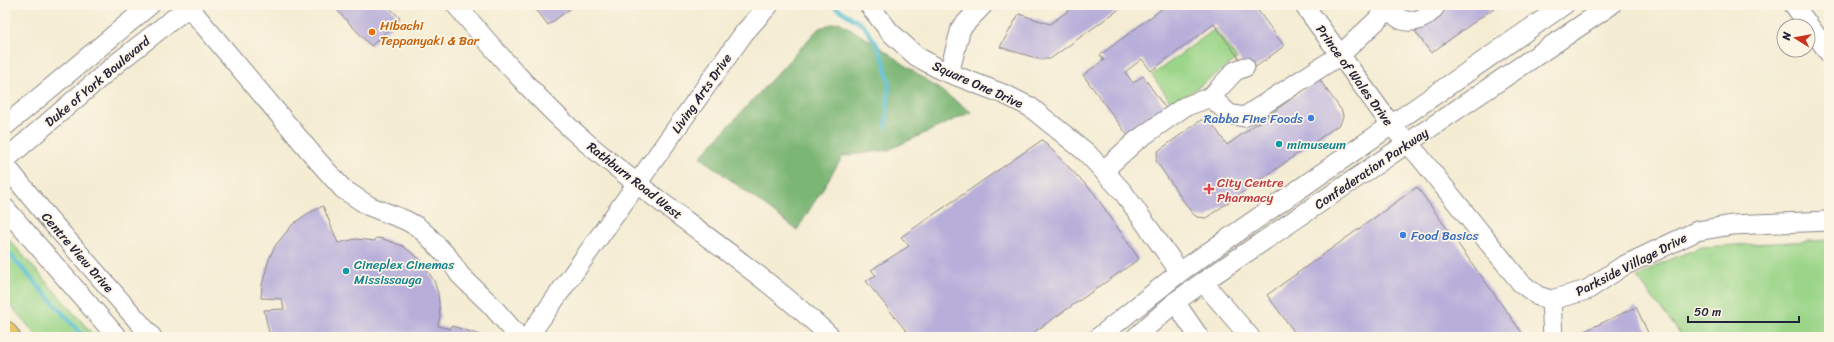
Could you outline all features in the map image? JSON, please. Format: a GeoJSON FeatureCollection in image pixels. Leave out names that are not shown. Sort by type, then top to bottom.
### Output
{"type":"FeatureCollection","features":[{"type":"Feature","properties":{"kind":"highway"},"geometry":{"type":"LineString","coordinates":[[5,332],[9,337]]}},
{"type":"Feature","properties":{"kind":"street","name":"Duke of York Boulevard"},"geometry":{"type":"LineString","coordinates":[[5,126],[150,5]]}},
{"type":"Feature","properties":{"kind":"street","name":"Rathburn Road West"},"geometry":{"type":"LineString","coordinates":[[456,5],[522,79],[560,119],[587,143],[744,264],[805,313],[831,337]]}},
{"type":"Feature","properties":{"kind":"street","name":"Living Arts Drive"},"geometry":{"type":"LineString","coordinates":[[528,337],[744,33],[769,5]]}},
{"type":"Feature","properties":{"kind":"street","name":"Square One Drive"},"geometry":{"type":"LineString","coordinates":[[870,5],[890,32],[916,56],[949,73],[1006,95],[1030,107],[1087,153],[1123,192],[1180,272]]}},
{"type":"Feature","properties":{"kind":"street"},"geometry":{"type":"LineString","coordinates":[[949,73],[961,28],[983,5]]}},
{"type":"Feature","properties":{"kind":"street","name":"Prince of Wales Drive"},"geometry":{"type":"LineString","coordinates":[[1304,5],[1391,125],[1407,144]]}},
{"type":"Feature","properties":{"kind":"street"},"geometry":{"type":"LineString","coordinates":[[1211,97],[1229,114],[1244,117],[1340,55],[1389,7],[1400,19],[1416,21],[1431,13],[1436,5]]}},
{"type":"Feature","properties":{"kind":"street","name":"Confederation Parkway"},"geometry":{"type":"LineString","coordinates":[[1099,337],[1180,272],[1564,5]]}},
{"type":"Feature","properties":{"kind":"street","name":"Confederation Parkway"},"geometry":{"type":"LineString","coordinates":[[1136,337],[1175,302],[1203,282],[1611,5]]}},
{"type":"Feature","properties":{"kind":"street"},"geometry":{"type":"LineString","coordinates":[[1794,5],[1829,53]]}},
{"type":"Feature","properties":{"kind":"street","name":"Duke of York Boulevard"},"geometry":{"type":"LineString","coordinates":[[5,160],[118,63],[189,6]]}},
{"type":"Feature","properties":{"kind":"street"},"geometry":{"type":"LineString","coordinates":[[189,6],[318,162],[343,189],[369,206],[405,220],[418,227],[448,257],[460,275],[491,305],[519,337]]}},
{"type":"Feature","properties":{"kind":"street"},"geometry":{"type":"LineString","coordinates":[[1104,170],[1136,142],[1184,107],[1211,97],[1235,71],[1246,67]]}},
{"type":"Feature","properties":{"kind":"street"},"geometry":{"type":"LineString","coordinates":[[1407,144],[1420,157],[1521,283],[1538,296],[1551,300],[1553,337]]}},
{"type":"Feature","properties":{"kind":"street","name":"Centre View Drive"},"geometry":{"type":"LineString","coordinates":[[5,164],[49,219],[152,337]]}},
{"type":"Feature","properties":{"kind":"street","name":"Centre View Drive"},"geometry":{"type":"LineString","coordinates":[[5,208],[117,337]]}},
{"type":"Feature","properties":{"kind":"street","name":"Parkside Village Drive"},"geometry":{"type":"LineString","coordinates":[[1551,300],[1587,290],[1622,266],[1697,230],[1732,225],[1829,221]]}},
{"type":"Feature","properties":{"kind":"street"},"geometry":{"type":"LineString","coordinates":[[1203,282],[1250,337]]}},
{"type":"Feature","properties":{"kind":"street"},"geometry":{"type":"LineString","coordinates":[[1175,302],[1199,337]]}},
{"type":"Feature","properties":{"kind":"green space"},"geometry":{"type":"Polygon","coordinates":[[[839,22],[877,45],[971,112],[888,150],[843,156],[797,230],[700,157],[819,28],[839,22]]]}},
{"type":"Feature","properties":{"kind":"green space"},"geometry":{"type":"Polygon","coordinates":[[[1215,29],[1237,59],[1173,105],[1152,75],[1215,29]]]}},
{"type":"Feature","properties":{"kind":"green space"},"geometry":{"type":"Polygon","coordinates":[[[5,235],[95,337],[38,337],[5,299],[5,285],[10,279],[5,274],[5,235]]]}},
{"type":"Feature","properties":{"kind":"green space"},"geometry":{"type":"Polygon","coordinates":[[[1829,240],[1829,337],[1683,337],[1637,278],[1659,264],[1701,247],[1829,240]]]}},
{"type":"Feature","properties":{"kind":"building","name":"Hibachi Teppanyaki & Bar"},"geometry":{"type":"Polygon","coordinates":[[[332,5],[387,5],[400,18],[371,46],[332,5]]]}},
{"type":"Feature","properties":{"kind":"building"},"geometry":{"type":"Polygon","coordinates":[[[533,5],[575,5],[548,25],[533,5]]]}},
{"type":"Feature","properties":{"kind":"building"},"geometry":{"type":"Polygon","coordinates":[[[1076,5],[1125,5],[1050,59],[1039,59],[1000,47],[1019,14],[1050,24],[1076,5]]]}},
{"type":"Feature","properties":{"kind":"building"},"geometry":{"type":"Polygon","coordinates":[[[1167,5],[1254,5],[1284,46],[1249,72],[1214,24],[1151,71],[1142,59],[1125,72],[1133,83],[1143,76],[1166,109],[1129,137],[1083,75],[1104,60],[1100,55],[1167,5]]]}},
{"type":"Feature","properties":{"kind":"building"},"geometry":{"type":"Polygon","coordinates":[[[1449,5],[1498,5],[1431,53],[1414,30],[1449,5]]]}},
{"type":"Feature","properties":{"kind":"building"},"geometry":{"type":"Polygon","coordinates":[[[1319,79],[1342,111],[1343,117],[1340,124],[1206,218],[1197,217],[1192,213],[1156,161],[1158,151],[1201,120],[1211,122],[1227,145],[1319,79]]]}},
{"type":"Feature","properties":{"kind":"building"},"geometry":{"type":"Polygon","coordinates":[[[1042,140],[1094,193],[1139,259],[1027,337],[911,337],[866,281],[876,275],[871,270],[909,246],[901,237],[1042,140]]]}},
{"type":"Feature","properties":{"kind":"building"},"geometry":{"type":"Polygon","coordinates":[[[1417,187],[1525,337],[1298,337],[1267,295],[1417,187]]]}},
{"type":"Feature","properties":{"kind":"building","name":"Cineplex Cinemas Mississauga"},"geometry":{"type":"Polygon","coordinates":[[[323,206],[338,243],[356,239],[375,241],[376,238],[383,239],[403,246],[420,259],[434,281],[438,293],[440,316],[438,326],[450,329],[452,326],[487,337],[270,337],[264,310],[284,309],[282,299],[261,298],[262,285],[269,259],[275,246],[292,225],[307,214],[323,206]]]}},
{"type":"Feature","properties":{"kind":"building"},"geometry":{"type":"Polygon","coordinates":[[[1636,307],[1650,337],[1572,337],[1636,307]]]}},
{"type":"Feature","properties":{"kind":"waterway"},"geometry":{"type":"LineString","coordinates":[[832,5],[863,25],[876,43],[884,61],[889,82],[886,127]]}},
{"type":"Feature","properties":{"kind":"waterway"},"geometry":{"type":"LineString","coordinates":[[5,249],[84,337]]}},
{"type":"Feature","properties":{"kind":"place","name":"Hibachi Teppanyaki & Bar"},"geometry":{"type":"Point","coordinates":[372,32]}},
{"type":"Feature","properties":{"kind":"place","name":"Rabba Fine Foods"},"geometry":{"type":"Point","coordinates":[1311,118]}},
{"type":"Feature","properties":{"kind":"place","name":"mimuseum"},"geometry":{"type":"Point","coordinates":[1279,144]}},
{"type":"Feature","properties":{"kind":"place","name":"City Centre Pharmacy"},"geometry":{"type":"Point","coordinates":[1209,189]}},
{"type":"Feature","properties":{"kind":"place","name":"Food Basics"},"geometry":{"type":"Point","coordinates":[1403,235]}},
{"type":"Feature","properties":{"kind":"place","name":"Cineplex Cinemas Mississauga"},"geometry":{"type":"Point","coordinates":[346,271]}}]}
